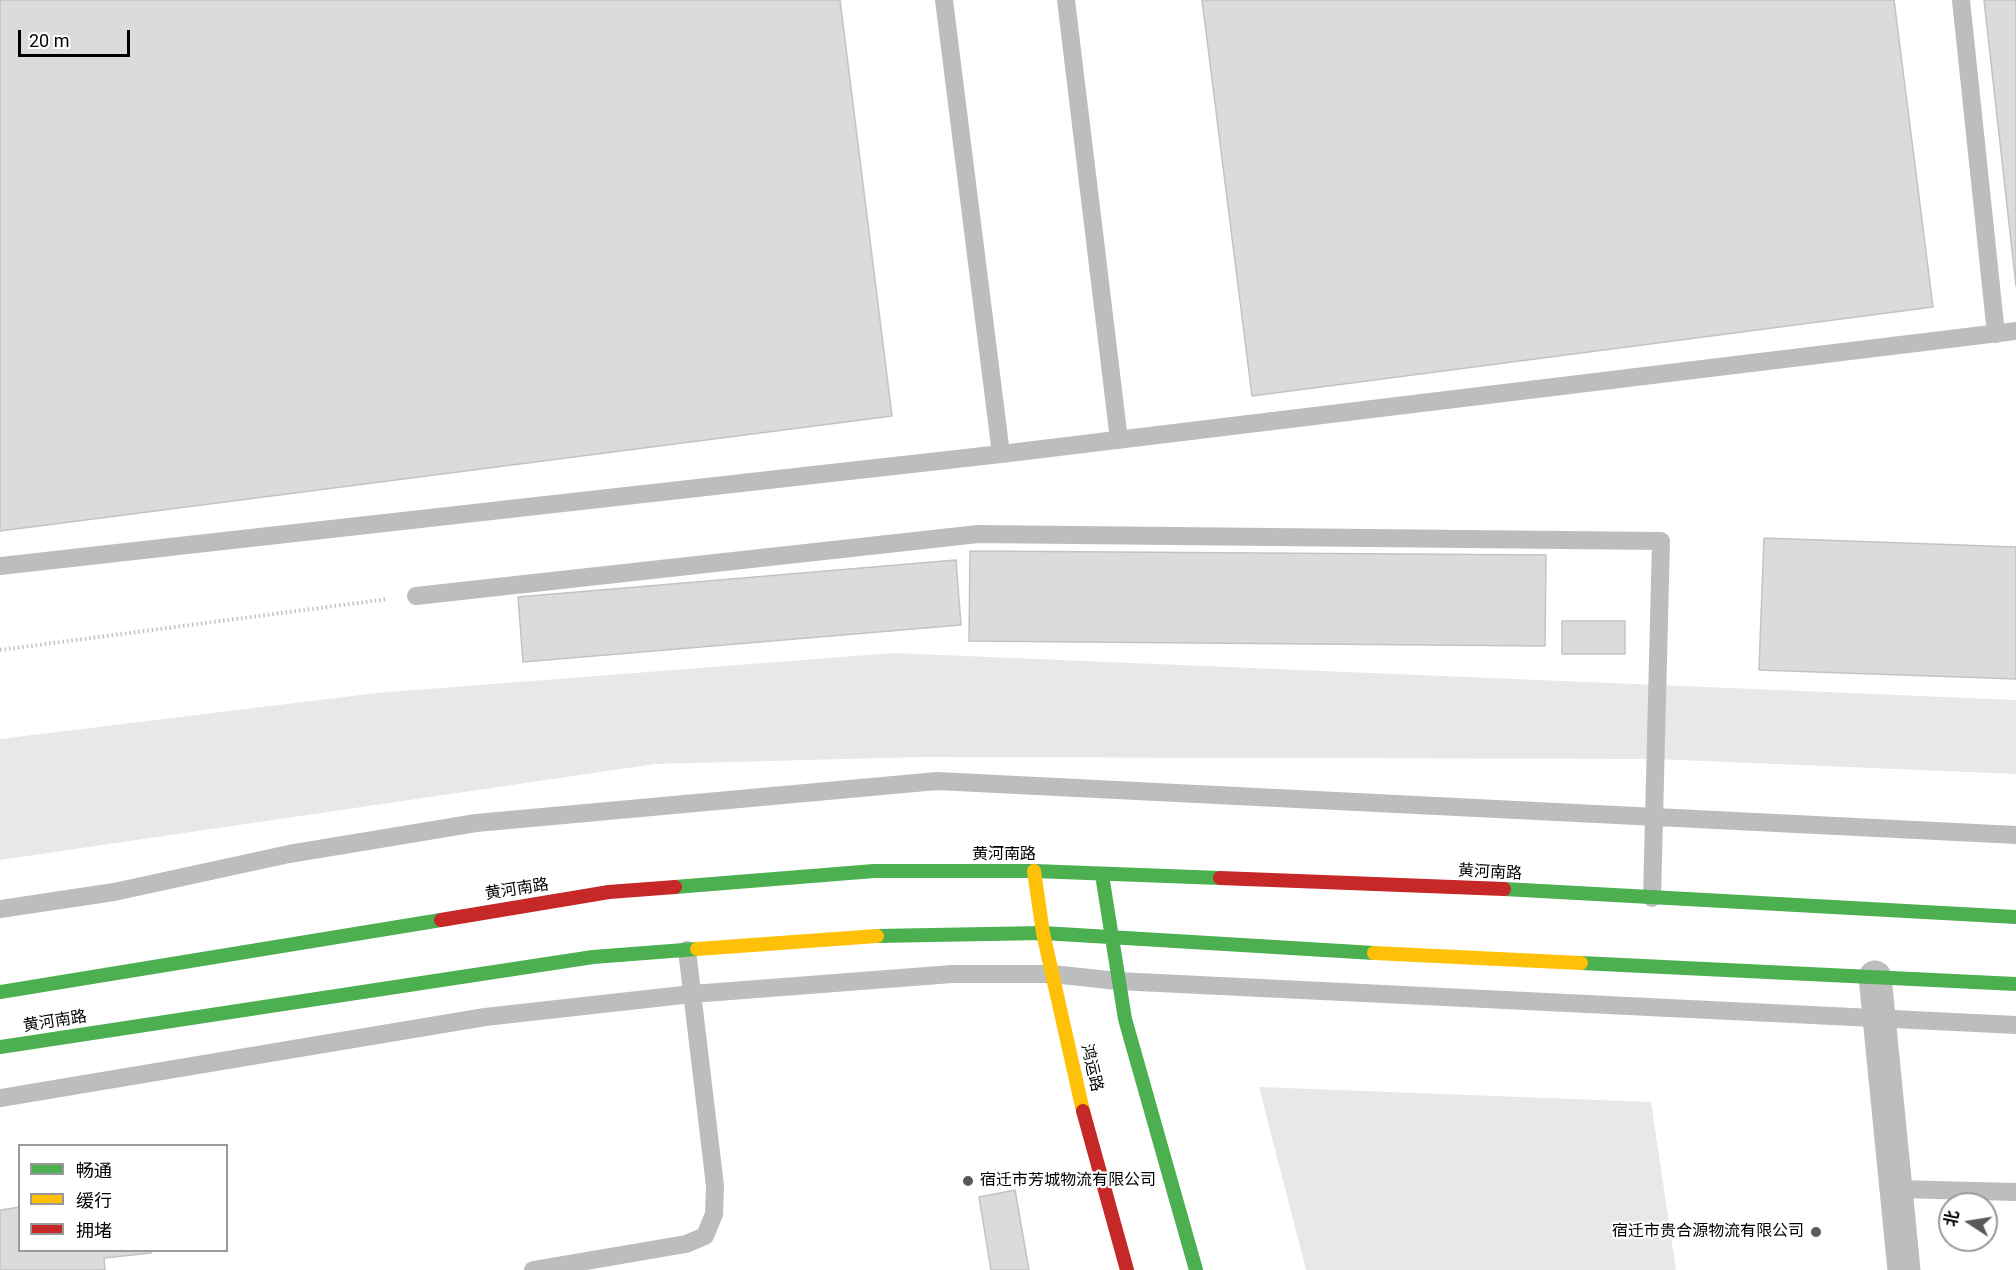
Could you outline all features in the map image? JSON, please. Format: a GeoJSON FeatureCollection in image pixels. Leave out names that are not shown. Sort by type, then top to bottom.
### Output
{"type":"FeatureCollection","features":[{"type":"Feature","properties":{"kind":"main road","name":"黄河南路"},"geometry":{"type":"LineString","coordinates":[[0,992],[609,892],[874,871],[1034,871],[1652,898],[2016,917]]}},
{"type":"Feature","properties":{"kind":"main road","name":"鸿运路"},"geometry":{"type":"LineString","coordinates":[[1034,871],[1042,933],[1091,1144],[1127,1270]]}},
{"type":"Feature","properties":{"kind":"main road"},"geometry":{"type":"LineString","coordinates":[[1102,875],[1110,940],[1125,1019],[1196,1270]]}},
{"type":"Feature","properties":{"kind":"main road","name":"黄河南路"},"geometry":{"type":"LineString","coordinates":[[0,1047],[593,957],[877,936],[1042,933],[1110,940],[2016,984]]}},
{"type":"Feature","properties":{"kind":"street"},"geometry":{"type":"LineString","coordinates":[[1875,977],[1904,1270]]}},
{"type":"Feature","properties":{"kind":"lane"},"geometry":{"type":"LineString","coordinates":[[944,0],[1001,454]]}},
{"type":"Feature","properties":{"kind":"lane"},"geometry":{"type":"LineString","coordinates":[[1066,0],[1119,440]]}},
{"type":"Feature","properties":{"kind":"lane"},"geometry":{"type":"LineString","coordinates":[[1961,0],[1996,334]]}},
{"type":"Feature","properties":{"kind":"lane"},"geometry":{"type":"LineString","coordinates":[[0,566],[1001,454],[2016,332]]}},
{"type":"Feature","properties":{"kind":"lane"},"geometry":{"type":"LineString","coordinates":[[416,596],[978,534],[1662,541],[1652,898]]}},
{"type":"Feature","properties":{"kind":"lane"},"geometry":{"type":"LineString","coordinates":[[0,909],[114,892],[289,854],[476,823],[937,781],[2016,835]]}},
{"type":"Feature","properties":{"kind":"lane"},"geometry":{"type":"LineString","coordinates":[[533,1270],[686,1244],[705,1236],[714,1214],[715,1186],[687,950]]}},
{"type":"Feature","properties":{"kind":"lane"},"geometry":{"type":"LineString","coordinates":[[0,1098],[485,1017],[693,994],[952,974],[1052,974],[1118,981],[2016,1025]]}},
{"type":"Feature","properties":{"kind":"lane"},"geometry":{"type":"LineString","coordinates":[[1896,1189],[2016,1192]]}},
{"type":"Feature","properties":{"kind":"path"},"geometry":{"type":"LineString","coordinates":[[0,650],[416,596]]}},
{"type":"Feature","properties":{"kind":"shaded area"},"geometry":{"type":"Polygon","coordinates":[[[893,653],[2016,700],[2016,774],[1656,759],[921,757],[655,764],[0,860],[0,739],[377,693],[893,653]]]}},
{"type":"Feature","properties":{"kind":"shaded area"},"geometry":{"type":"Polygon","coordinates":[[[1259,1087],[1651,1102],[1676,1270],[1306,1270],[1259,1087]]]}},
{"type":"Feature","properties":{"kind":"building"},"geometry":{"type":"Polygon","coordinates":[[[0,0],[840,0],[892,416],[0,531],[0,0]]]}},
{"type":"Feature","properties":{"kind":"building"},"geometry":{"type":"Polygon","coordinates":[[[1202,0],[1894,0],[1933,307],[1252,396],[1202,0]]]}},
{"type":"Feature","properties":{"kind":"building"},"geometry":{"type":"Polygon","coordinates":[[[1984,0],[2016,0],[2016,286],[1984,0]]]}},
{"type":"Feature","properties":{"kind":"building"},"geometry":{"type":"Polygon","coordinates":[[[1764,538],[2016,547],[2016,679],[1759,670],[1764,538]]]}},
{"type":"Feature","properties":{"kind":"building"},"geometry":{"type":"Polygon","coordinates":[[[970,551],[1546,555],[1545,646],[969,641],[970,551]]]}},
{"type":"Feature","properties":{"kind":"building"},"geometry":{"type":"Polygon","coordinates":[[[956,560],[961,625],[523,662],[518,597],[956,560]]]}},
{"type":"Feature","properties":{"kind":"building"},"geometry":{"type":"Polygon","coordinates":[[[1562,621],[1625,621],[1625,654],[1562,654],[1562,621]]]}},
{"type":"Feature","properties":{"kind":"building"},"geometry":{"type":"Polygon","coordinates":[[[1015,1190],[1029,1270],[991,1270],[979,1197],[1015,1190]]]}},
{"type":"Feature","properties":{"kind":"building"},"geometry":{"type":"Polygon","coordinates":[[[18,1207],[18,1252],[151,1253],[104,1258],[105,1270],[0,1270],[0,1210],[18,1207]]]}},
{"type":"Feature","properties":{"kind":"traffic: fast"},"geometry":{"type":"LineString","coordinates":[[675,887],[874,871],[1034,871],[1220,878]]}},
{"type":"Feature","properties":{"kind":"traffic: fast"},"geometry":{"type":"LineString","coordinates":[[1102,875],[1125,1019],[1196,1270]]}},
{"type":"Feature","properties":{"kind":"traffic: fast"},"geometry":{"type":"LineString","coordinates":[[1504,889],[2016,917]]}},
{"type":"Feature","properties":{"kind":"traffic: fast"},"geometry":{"type":"LineString","coordinates":[[0,992],[441,920]]}},
{"type":"Feature","properties":{"kind":"traffic: fast"},"geometry":{"type":"LineString","coordinates":[[877,936],[1043,933],[1374,953]]}},
{"type":"Feature","properties":{"kind":"traffic: fast"},"geometry":{"type":"LineString","coordinates":[[0,1047],[593,957],[697,949]]}},
{"type":"Feature","properties":{"kind":"traffic: fast"},"geometry":{"type":"LineString","coordinates":[[1581,963],[2016,984]]}},
{"type":"Feature","properties":{"kind":"traffic: slow"},"geometry":{"type":"LineString","coordinates":[[1034,871],[1043,933],[1083,1111]]}},
{"type":"Feature","properties":{"kind":"traffic: slow"},"geometry":{"type":"LineString","coordinates":[[697,949],[877,936]]}},
{"type":"Feature","properties":{"kind":"traffic: slow"},"geometry":{"type":"LineString","coordinates":[[1374,953],[1581,963]]}},
{"type":"Feature","properties":{"kind":"traffic: jam"},"geometry":{"type":"LineString","coordinates":[[1220,878],[1504,889]]}},
{"type":"Feature","properties":{"kind":"traffic: jam"},"geometry":{"type":"LineString","coordinates":[[441,920],[609,892],[675,887]]}},
{"type":"Feature","properties":{"kind":"traffic: jam"},"geometry":{"type":"LineString","coordinates":[[1083,1111],[1127,1270]]}},
{"type":"Feature","properties":{"kind":"place","name":"宿迁市芳城物流有限公司"},"geometry":{"type":"Point","coordinates":[968,1181]}},
{"type":"Feature","properties":{"kind":"place","name":"宿迁市贵合源物流有限公司"},"geometry":{"type":"Point","coordinates":[1816,1232]}}]}
